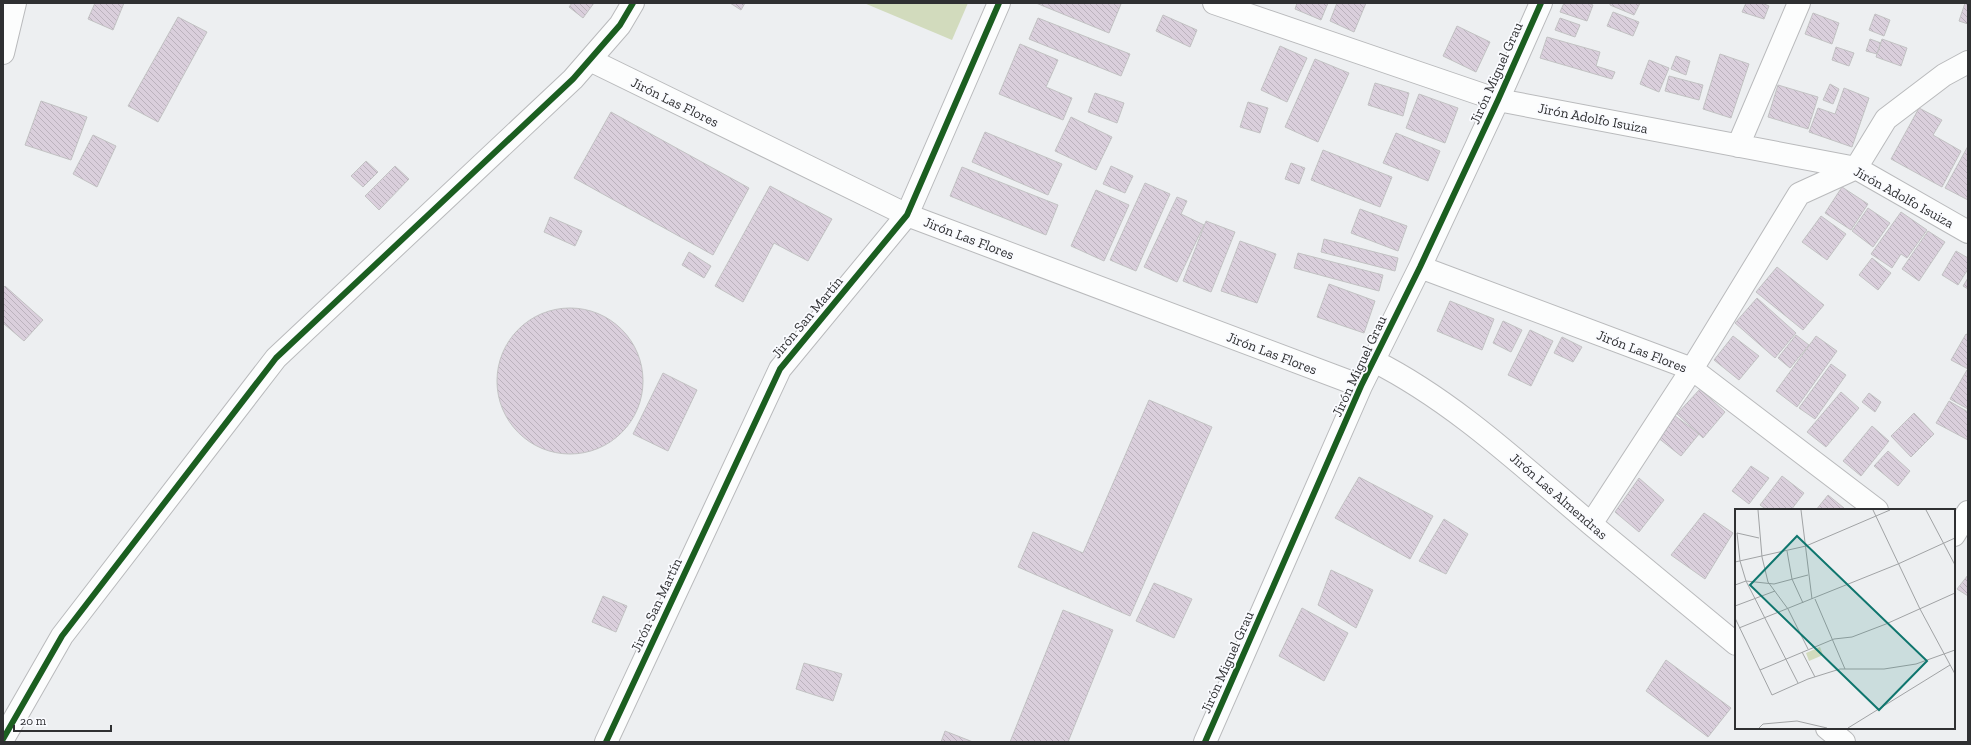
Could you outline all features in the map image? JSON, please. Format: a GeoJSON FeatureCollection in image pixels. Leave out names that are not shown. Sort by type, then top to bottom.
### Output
{"type":"FeatureCollection","features":[{"type":"Feature","properties":{"kind":"street"},"geometry":{"type":"LineString","coordinates":[[3,53],[15,3]]}},
{"type":"Feature","properties":{"kind":"street"},"geometry":{"type":"LineString","coordinates":[[3,739],[62,636],[276,358],[573,79],[620,25],[633,3]]}},
{"type":"Feature","properties":{"kind":"street","name":"Jirón San Martín"},"geometry":{"type":"LineString","coordinates":[[606,742],[780,369],[908,215],[998,3]]}},
{"type":"Feature","properties":{"kind":"street","name":"Jirón Adolfo Isuiza"},"geometry":{"type":"LineString","coordinates":[[1214,3],[1498,100],[1856,168],[1968,232]]}},
{"type":"Feature","properties":{"kind":"street","name":"Jirón Miguel Grau"},"geometry":{"type":"LineString","coordinates":[[1206,742],[1361,386],[1420,267],[1498,100],[1541,3]]}},
{"type":"Feature","properties":{"kind":"street"},"geometry":{"type":"LineString","coordinates":[[1738,146],[1799,3]]}},
{"type":"Feature","properties":{"kind":"street","name":"Jirón Las Flores"},"geometry":{"type":"LineString","coordinates":[[590,60],[908,215],[1361,386]]}},
{"type":"Feature","properties":{"kind":"street"},"geometry":{"type":"LineString","coordinates":[[1591,524],[1692,369],[1799,194],[1856,168],[1886,119],[1944,76],[1968,62]]}},
{"type":"Feature","properties":{"kind":"street","name":"Jirón Las Flores"},"geometry":{"type":"LineString","coordinates":[[1420,267],[1692,369],[1876,509]]}},
{"type":"Feature","properties":{"kind":"street","name":"Jirón Las Almendras"},"geometry":{"type":"LineString","coordinates":[[1374,361],[1399,374],[1499,444],[1591,524],[1735,643]]}},
{"type":"Feature","properties":{"kind":"street"},"geometry":{"type":"LineString","coordinates":[[1955,533],[1968,512]]}},
{"type":"Feature","properties":{"kind":"green space"},"geometry":{"type":"Polygon","coordinates":[[[864,3],[968,3],[952,40],[864,3]]]}},
{"type":"Feature","properties":{"kind":"building"},"geometry":{"type":"Polygon","coordinates":[[[95,3],[124,3],[113,30],[88,19],[95,3]]]}},
{"type":"Feature","properties":{"kind":"building"},"geometry":{"type":"Polygon","coordinates":[[[572,3],[594,3],[583,18],[569,7],[572,3]]]}},
{"type":"Feature","properties":{"kind":"building"},"geometry":{"type":"Polygon","coordinates":[[[730,3],[745,3],[741,10],[730,3]]]}},
{"type":"Feature","properties":{"kind":"building"},"geometry":{"type":"Polygon","coordinates":[[[1036,3],[1118,3],[1121,4],[1109,33],[1036,3]]]}},
{"type":"Feature","properties":{"kind":"building"},"geometry":{"type":"Polygon","coordinates":[[[1297,3],[1328,3],[1321,20],[1295,9],[1297,3]]]}},
{"type":"Feature","properties":{"kind":"building"},"geometry":{"type":"Polygon","coordinates":[[[1337,3],[1366,3],[1354,32],[1330,21],[1337,3]]]}},
{"type":"Feature","properties":{"kind":"building"},"geometry":{"type":"Polygon","coordinates":[[[1564,3],[1588,3],[1593,5],[1587,21],[1560,12],[1564,3]]]}},
{"type":"Feature","properties":{"kind":"building"},"geometry":{"type":"Polygon","coordinates":[[[1610,3],[1640,3],[1634,15],[1610,5],[1610,3]]]}},
{"type":"Feature","properties":{"kind":"building"},"geometry":{"type":"Polygon","coordinates":[[[1746,3],[1762,3],[1769,6],[1764,19],[1742,12],[1746,3]]]}},
{"type":"Feature","properties":{"kind":"building"},"geometry":{"type":"Polygon","coordinates":[[[1965,3],[1968,4],[1968,24],[1959,21],[1965,3]]]}},
{"type":"Feature","properties":{"kind":"building"},"geometry":{"type":"Polygon","coordinates":[[[1613,12],[1639,22],[1633,36],[1607,26],[1613,12]]]}},
{"type":"Feature","properties":{"kind":"building"},"geometry":{"type":"Polygon","coordinates":[[[1813,13],[1839,23],[1832,44],[1805,34],[1813,13]]]}},
{"type":"Feature","properties":{"kind":"building"},"geometry":{"type":"Polygon","coordinates":[[[1875,14],[1890,20],[1884,36],[1869,30],[1875,14]]]}},
{"type":"Feature","properties":{"kind":"building"},"geometry":{"type":"Polygon","coordinates":[[[1163,15],[1197,30],[1190,47],[1156,31],[1163,15]]]}},
{"type":"Feature","properties":{"kind":"building"},"geometry":{"type":"Polygon","coordinates":[[[178,17],[207,32],[158,122],[128,106],[178,17]]]}},
{"type":"Feature","properties":{"kind":"building"},"geometry":{"type":"Polygon","coordinates":[[[1038,18],[1130,54],[1121,76],[1029,39],[1038,18]]]}},
{"type":"Feature","properties":{"kind":"building"},"geometry":{"type":"Polygon","coordinates":[[[1560,18],[1580,25],[1575,37],[1555,30],[1560,18]]]}},
{"type":"Feature","properties":{"kind":"building"},"geometry":{"type":"Polygon","coordinates":[[[1457,26],[1490,42],[1476,72],[1443,56],[1457,26]]]}},
{"type":"Feature","properties":{"kind":"building"},"geometry":{"type":"Polygon","coordinates":[[[1547,37],[1600,52],[1596,66],[1615,72],[1612,79],[1540,58],[1547,37]]]}},
{"type":"Feature","properties":{"kind":"building"},"geometry":{"type":"Polygon","coordinates":[[[1870,39],[1881,43],[1877,54],[1866,51],[1870,39]]]}},
{"type":"Feature","properties":{"kind":"building"},"geometry":{"type":"Polygon","coordinates":[[[1882,39],[1907,48],[1901,66],[1876,57],[1882,39]]]}},
{"type":"Feature","properties":{"kind":"building"},"geometry":{"type":"Polygon","coordinates":[[[1020,44],[1058,60],[1046,87],[1072,98],[1063,120],[999,94],[1020,44]]]}},
{"type":"Feature","properties":{"kind":"building"},"geometry":{"type":"Polygon","coordinates":[[[1280,46],[1307,58],[1287,102],[1261,90],[1280,46]]]}},
{"type":"Feature","properties":{"kind":"building"},"geometry":{"type":"Polygon","coordinates":[[[1836,47],[1854,53],[1849,66],[1832,60],[1836,47]]]}},
{"type":"Feature","properties":{"kind":"building"},"geometry":{"type":"Polygon","coordinates":[[[1720,54],[1749,64],[1731,118],[1703,109],[1720,54]]]}},
{"type":"Feature","properties":{"kind":"building"},"geometry":{"type":"Polygon","coordinates":[[[1676,56],[1690,61],[1686,75],[1671,69],[1676,56]]]}},
{"type":"Feature","properties":{"kind":"building"},"geometry":{"type":"Polygon","coordinates":[[[1315,59],[1349,73],[1318,142],[1285,127],[1315,59]]]}},
{"type":"Feature","properties":{"kind":"building"},"geometry":{"type":"Polygon","coordinates":[[[1649,60],[1669,68],[1659,92],[1640,84],[1649,60]]]}},
{"type":"Feature","properties":{"kind":"building"},"geometry":{"type":"Polygon","coordinates":[[[1669,76],[1703,85],[1699,100],[1665,91],[1669,76]]]}},
{"type":"Feature","properties":{"kind":"building"},"geometry":{"type":"Polygon","coordinates":[[[1375,83],[1409,93],[1403,116],[1368,105],[1375,83]]]}},
{"type":"Feature","properties":{"kind":"building"},"geometry":{"type":"Polygon","coordinates":[[[1830,84],[1839,89],[1833,104],[1823,100],[1830,84]]]}},
{"type":"Feature","properties":{"kind":"building"},"geometry":{"type":"Polygon","coordinates":[[[1778,85],[1818,97],[1808,129],[1768,117],[1778,85]]]}},
{"type":"Feature","properties":{"kind":"building"},"geometry":{"type":"Polygon","coordinates":[[[1844,88],[1869,98],[1852,147],[1809,132],[1818,108],[1835,114],[1844,88]]]}},
{"type":"Feature","properties":{"kind":"building"},"geometry":{"type":"Polygon","coordinates":[[[1095,93],[1124,103],[1117,123],[1088,112],[1095,93]]]}},
{"type":"Feature","properties":{"kind":"building"},"geometry":{"type":"Polygon","coordinates":[[[1419,94],[1458,108],[1445,143],[1406,128],[1419,94]]]}},
{"type":"Feature","properties":{"kind":"building"},"geometry":{"type":"Polygon","coordinates":[[[41,101],[87,117],[71,160],[25,145],[41,101]]]}},
{"type":"Feature","properties":{"kind":"building"},"geometry":{"type":"Polygon","coordinates":[[[1248,102],[1268,108],[1260,133],[1240,127],[1248,102]]]}},
{"type":"Feature","properties":{"kind":"building"},"geometry":{"type":"Polygon","coordinates":[[[1919,108],[1942,120],[1933,135],[1961,151],[1942,187],[1891,159],[1919,108]]]}},
{"type":"Feature","properties":{"kind":"building"},"geometry":{"type":"Polygon","coordinates":[[[611,112],[749,188],[713,255],[574,178],[611,112]]]}},
{"type":"Feature","properties":{"kind":"building"},"geometry":{"type":"Polygon","coordinates":[[[1071,117],[1112,137],[1096,170],[1055,151],[1071,117]]]}},
{"type":"Feature","properties":{"kind":"building"},"geometry":{"type":"Polygon","coordinates":[[[985,132],[1062,164],[1048,195],[972,162],[985,132]]]}},
{"type":"Feature","properties":{"kind":"building"},"geometry":{"type":"Polygon","coordinates":[[[1396,133],[1440,151],[1428,181],[1383,163],[1396,133]]]}},
{"type":"Feature","properties":{"kind":"building"},"geometry":{"type":"Polygon","coordinates":[[[93,135],[116,146],[97,187],[73,174],[93,135]]]}},
{"type":"Feature","properties":{"kind":"building"},"geometry":{"type":"Polygon","coordinates":[[[1968,146],[1968,200],[1945,188],[1968,146]]]}},
{"type":"Feature","properties":{"kind":"building"},"geometry":{"type":"Polygon","coordinates":[[[1323,150],[1392,177],[1380,207],[1311,180],[1323,150]]]}},
{"type":"Feature","properties":{"kind":"building"},"geometry":{"type":"Polygon","coordinates":[[[366,161],[378,172],[363,187],[351,176],[366,161]]]}},
{"type":"Feature","properties":{"kind":"building"},"geometry":{"type":"Polygon","coordinates":[[[1291,163],[1305,168],[1299,184],[1285,179],[1291,163]]]}},
{"type":"Feature","properties":{"kind":"building"},"geometry":{"type":"Polygon","coordinates":[[[395,166],[409,179],[379,210],[365,196],[395,166]]]}},
{"type":"Feature","properties":{"kind":"building"},"geometry":{"type":"Polygon","coordinates":[[[1111,166],[1133,176],[1125,193],[1103,184],[1111,166]]]}},
{"type":"Feature","properties":{"kind":"building"},"geometry":{"type":"Polygon","coordinates":[[[962,167],[1058,205],[1046,235],[950,196],[962,167]]]}},
{"type":"Feature","properties":{"kind":"building"},"geometry":{"type":"Polygon","coordinates":[[[1145,183],[1170,194],[1136,271],[1110,260],[1145,183]]]}},
{"type":"Feature","properties":{"kind":"building"},"geometry":{"type":"Polygon","coordinates":[[[770,186],[832,219],[808,261],[774,243],[743,302],[715,286],[770,186]]]}},
{"type":"Feature","properties":{"kind":"building"},"geometry":{"type":"Polygon","coordinates":[[[1842,187],[1868,204],[1851,230],[1825,213],[1842,187]]]}},
{"type":"Feature","properties":{"kind":"building"},"geometry":{"type":"Polygon","coordinates":[[[1096,190],[1129,205],[1104,261],[1071,246],[1096,190]]]}},
{"type":"Feature","properties":{"kind":"building"},"geometry":{"type":"Polygon","coordinates":[[[1177,197],[1187,201],[1181,214],[1204,225],[1177,282],[1144,267],[1177,197]]]}},
{"type":"Feature","properties":{"kind":"building"},"geometry":{"type":"Polygon","coordinates":[[[1868,208],[1890,223],[1873,247],[1852,231],[1868,208]]]}},
{"type":"Feature","properties":{"kind":"building"},"geometry":{"type":"Polygon","coordinates":[[[1360,209],[1407,226],[1398,251],[1351,233],[1360,209]]]}},
{"type":"Feature","properties":{"kind":"building"},"geometry":{"type":"Polygon","coordinates":[[[1901,212],[1927,230],[1907,258],[1901,254],[1892,268],[1871,254],[1901,212]]]}},
{"type":"Feature","properties":{"kind":"building"},"geometry":{"type":"Polygon","coordinates":[[[1821,216],[1846,234],[1827,260],[1802,242],[1821,216]]]}},
{"type":"Feature","properties":{"kind":"building"},"geometry":{"type":"Polygon","coordinates":[[[550,217],[582,231],[575,246],[544,232],[550,217]]]}},
{"type":"Feature","properties":{"kind":"building"},"geometry":{"type":"Polygon","coordinates":[[[1206,221],[1235,232],[1211,292],[1183,281],[1206,221]]]}},
{"type":"Feature","properties":{"kind":"building"},"geometry":{"type":"Polygon","coordinates":[[[1928,231],[1945,242],[1919,281],[1902,269],[1928,231]]]}},
{"type":"Feature","properties":{"kind":"building"},"geometry":{"type":"Polygon","coordinates":[[[1324,239],[1398,258],[1395,271],[1321,252],[1324,239]]]}},
{"type":"Feature","properties":{"kind":"building"},"geometry":{"type":"Polygon","coordinates":[[[1240,241],[1276,254],[1257,303],[1221,291],[1240,241]]]}},
{"type":"Feature","properties":{"kind":"building"},"geometry":{"type":"Polygon","coordinates":[[[1956,251],[1968,258],[1968,269],[1958,285],[1942,275],[1956,251]]]}},
{"type":"Feature","properties":{"kind":"building"},"geometry":{"type":"Polygon","coordinates":[[[689,252],[711,266],[704,278],[682,265],[689,252]]]}},
{"type":"Feature","properties":{"kind":"building"},"geometry":{"type":"Polygon","coordinates":[[[1298,253],[1383,275],[1379,291],[1294,268],[1298,253]]]}},
{"type":"Feature","properties":{"kind":"building"},"geometry":{"type":"Polygon","coordinates":[[[1872,258],[1891,273],[1878,290],[1859,275],[1872,258]]]}},
{"type":"Feature","properties":{"kind":"building"},"geometry":{"type":"Polygon","coordinates":[[[1777,267],[1824,305],[1803,330],[1756,292],[1777,267]]]}},
{"type":"Feature","properties":{"kind":"building"},"geometry":{"type":"Polygon","coordinates":[[[1968,278],[1968,289],[1963,286],[1968,278]]]}},
{"type":"Feature","properties":{"kind":"building"},"geometry":{"type":"Polygon","coordinates":[[[1329,284],[1375,301],[1364,333],[1317,317],[1329,284]]]}},
{"type":"Feature","properties":{"kind":"building"},"geometry":{"type":"Polygon","coordinates":[[[5,286],[43,320],[24,341],[3,323],[3,288],[5,286]]]}},
{"type":"Feature","properties":{"kind":"building"},"geometry":{"type":"Polygon","coordinates":[[[1757,298],[1796,333],[1775,358],[1735,323],[1757,298]]]}},
{"type":"Feature","properties":{"kind":"building"},"geometry":{"type":"Polygon","coordinates":[[[1450,301],[1494,319],[1482,350],[1437,331],[1450,301]]]}},
{"type":"Feature","properties":{"kind":"building"},"geometry":{"type":"Polygon","coordinates":[[[570,308],[591,311],[598,314],[616,325],[626,335],[640,360],[643,381],[640,402],[637,409],[626,427],[616,437],[591,451],[570,454],[549,451],[542,448],[524,437],[514,427],[500,402],[497,381],[500,360],[503,353],[514,335],[524,325],[549,311],[570,308]]]}},
{"type":"Feature","properties":{"kind":"building"},"geometry":{"type":"Polygon","coordinates":[[[1503,321],[1522,330],[1511,352],[1493,343],[1503,321]]]}},
{"type":"Feature","properties":{"kind":"building"},"geometry":{"type":"Polygon","coordinates":[[[1530,330],[1553,341],[1531,386],[1508,375],[1530,330]]]}},
{"type":"Feature","properties":{"kind":"building"},"geometry":{"type":"Polygon","coordinates":[[[1966,334],[1968,335],[1968,369],[1951,360],[1966,334]]]}},
{"type":"Feature","properties":{"kind":"building"},"geometry":{"type":"Polygon","coordinates":[[[1796,335],[1809,345],[1790,368],[1778,358],[1796,335]]]}},
{"type":"Feature","properties":{"kind":"building"},"geometry":{"type":"Polygon","coordinates":[[[1733,336],[1759,356],[1739,380],[1714,360],[1733,336]]]}},
{"type":"Feature","properties":{"kind":"building"},"geometry":{"type":"Polygon","coordinates":[[[1816,336],[1837,351],[1797,407],[1776,391],[1816,336]]]}},
{"type":"Feature","properties":{"kind":"building"},"geometry":{"type":"Polygon","coordinates":[[[1562,337],[1582,347],[1573,362],[1554,353],[1562,337]]]}},
{"type":"Feature","properties":{"kind":"building"},"geometry":{"type":"Polygon","coordinates":[[[1831,364],[1846,375],[1815,419],[1799,408],[1831,364]]]}},
{"type":"Feature","properties":{"kind":"building"},"geometry":{"type":"Polygon","coordinates":[[[1968,370],[1968,409],[1950,399],[1968,370]]]}},
{"type":"Feature","properties":{"kind":"building"},"geometry":{"type":"Polygon","coordinates":[[[663,373],[697,390],[668,451],[633,434],[663,373]]]}},
{"type":"Feature","properties":{"kind":"building"},"geometry":{"type":"Polygon","coordinates":[[[1700,389],[1725,412],[1703,438],[1677,414],[1700,389]]]}},
{"type":"Feature","properties":{"kind":"building"},"geometry":{"type":"Polygon","coordinates":[[[1841,392],[1859,408],[1826,447],[1807,432],[1841,392]]]}},
{"type":"Feature","properties":{"kind":"building"},"geometry":{"type":"Polygon","coordinates":[[[1869,393],[1881,402],[1875,412],[1862,402],[1869,393]]]}},
{"type":"Feature","properties":{"kind":"building"},"geometry":{"type":"Polygon","coordinates":[[[1149,400],[1212,427],[1130,616],[1018,567],[1033,532],[1083,553],[1149,400]]]}},
{"type":"Feature","properties":{"kind":"building"},"geometry":{"type":"Polygon","coordinates":[[[1949,401],[1968,412],[1968,440],[1936,423],[1949,401]]]}},
{"type":"Feature","properties":{"kind":"building"},"geometry":{"type":"Polygon","coordinates":[[[1914,413],[1934,434],[1911,457],[1891,436],[1914,413]]]}},
{"type":"Feature","properties":{"kind":"building"},"geometry":{"type":"Polygon","coordinates":[[[1674,415],[1699,434],[1681,456],[1657,437],[1674,415]]]}},
{"type":"Feature","properties":{"kind":"building"},"geometry":{"type":"Polygon","coordinates":[[[1872,426],[1889,441],[1861,476],[1843,461],[1872,426]]]}},
{"type":"Feature","properties":{"kind":"building"},"geometry":{"type":"Polygon","coordinates":[[[1888,451],[1910,471],[1898,486],[1874,466],[1888,451]]]}},
{"type":"Feature","properties":{"kind":"building"},"geometry":{"type":"Polygon","coordinates":[[[1751,466],[1769,478],[1749,504],[1732,491],[1751,466]]]}},
{"type":"Feature","properties":{"kind":"building"},"geometry":{"type":"Polygon","coordinates":[[[1782,476],[1804,493],[1792,509],[1766,509],[1760,505],[1782,476]]]}},
{"type":"Feature","properties":{"kind":"building"},"geometry":{"type":"Polygon","coordinates":[[[1359,477],[1433,516],[1410,559],[1335,518],[1359,477]]]}},
{"type":"Feature","properties":{"kind":"building"},"geometry":{"type":"Polygon","coordinates":[[[1639,478],[1664,500],[1639,532],[1615,512],[1639,478]]]}},
{"type":"Feature","properties":{"kind":"building"},"geometry":{"type":"Polygon","coordinates":[[[1828,495],[1844,508],[1844,509],[1817,509],[1828,495]]]}},
{"type":"Feature","properties":{"kind":"building"},"geometry":{"type":"Polygon","coordinates":[[[1704,513],[1733,533],[1705,579],[1671,555],[1704,513]]]}},
{"type":"Feature","properties":{"kind":"building"},"geometry":{"type":"Polygon","coordinates":[[[1444,519],[1468,534],[1446,574],[1419,561],[1444,519]]]}},
{"type":"Feature","properties":{"kind":"building"},"geometry":{"type":"Polygon","coordinates":[[[1331,570],[1373,590],[1356,628],[1318,605],[1331,570]]]}},
{"type":"Feature","properties":{"kind":"building"},"geometry":{"type":"Polygon","coordinates":[[[1968,575],[1968,596],[1957,589],[1968,575]]]}},
{"type":"Feature","properties":{"kind":"building"},"geometry":{"type":"Polygon","coordinates":[[[1154,583],[1192,599],[1174,638],[1136,621],[1154,583]]]}},
{"type":"Feature","properties":{"kind":"building"},"geometry":{"type":"Polygon","coordinates":[[[603,596],[627,606],[616,632],[592,622],[603,596]]]}},
{"type":"Feature","properties":{"kind":"building"},"geometry":{"type":"Polygon","coordinates":[[[1302,608],[1348,633],[1324,681],[1279,656],[1302,608]]]}},
{"type":"Feature","properties":{"kind":"building"},"geometry":{"type":"Polygon","coordinates":[[[1063,610],[1113,630],[1068,742],[1010,742],[1063,610]]]}},
{"type":"Feature","properties":{"kind":"building"},"geometry":{"type":"Polygon","coordinates":[[[1666,660],[1731,708],[1708,737],[1646,691],[1666,660]]]}},
{"type":"Feature","properties":{"kind":"building"},"geometry":{"type":"Polygon","coordinates":[[[804,663],[842,674],[833,701],[796,689],[804,663]]]}},
{"type":"Feature","properties":{"kind":"building"},"geometry":{"type":"Polygon","coordinates":[[[945,731],[973,742],[941,742],[945,731]]]}},
{"type":"Feature","properties":{"kind":"cycle path"},"geometry":{"type":"LineString","coordinates":[[3,739],[62,636],[276,358],[573,79],[620,25],[633,3]]}},
{"type":"Feature","properties":{"kind":"cycle path"},"geometry":{"type":"LineString","coordinates":[[606,742],[780,369],[907,215],[999,3]]}},
{"type":"Feature","properties":{"kind":"cycle path"},"geometry":{"type":"LineString","coordinates":[[1205,742],[1361,386],[1420,267],[1498,100],[1541,3]]}}]}
